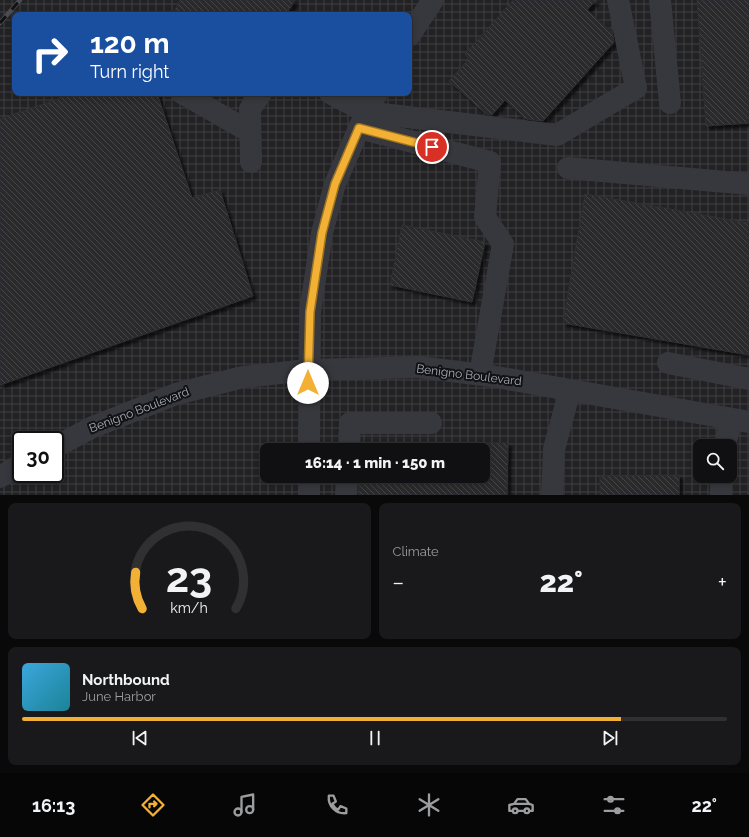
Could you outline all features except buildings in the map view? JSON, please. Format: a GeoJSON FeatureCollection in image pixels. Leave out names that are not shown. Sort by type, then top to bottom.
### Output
{"type":"FeatureCollection","features":[{"type":"Feature","properties":{"kind":"street"},"geometry":{"type":"LineString","coordinates":[[412,32],[433,0]]}},
{"type":"Feature","properties":{"kind":"street"},"geometry":{"type":"LineString","coordinates":[[363,120],[557,135],[636,88],[618,0]]}},
{"type":"Feature","properties":{"kind":"street"},"geometry":{"type":"LineString","coordinates":[[660,0],[670,103]]}},
{"type":"Feature","properties":{"kind":"street"},"geometry":{"type":"LineString","coordinates":[[187,96],[250,132]]}},
{"type":"Feature","properties":{"kind":"street"},"geometry":{"type":"LineString","coordinates":[[251,162],[250,109],[259,96]]}},
{"type":"Feature","properties":{"kind":"street"},"geometry":{"type":"LineString","coordinates":[[334,96],[363,120],[490,162],[485,217],[502,244],[480,374]]}},
{"type":"Feature","properties":{"kind":"street"},"geometry":{"type":"LineString","coordinates":[[308,443],[310,312],[322,233],[335,184],[363,120],[375,96]]}},
{"type":"Feature","properties":{"kind":"street"},"geometry":{"type":"LineString","coordinates":[[568,168],[749,184]]}},
{"type":"Feature","properties":{"kind":"street"},"geometry":{"type":"LineString","coordinates":[[668,363],[749,379]]}},
{"type":"Feature","properties":{"kind":"street","name":"Benigno Boulevard"},"geometry":{"type":"LineString","coordinates":[[64,442],[93,427],[176,394],[243,378],[308,370],[420,367],[480,374],[740,420]]}},
{"type":"Feature","properties":{"kind":"street"},"geometry":{"type":"LineString","coordinates":[[552,495],[554,449],[570,390]]}},
{"type":"Feature","properties":{"kind":"street"},"geometry":{"type":"LineString","coordinates":[[729,439],[740,420]]}},
{"type":"Feature","properties":{"kind":"street"},"geometry":{"type":"LineString","coordinates":[[349,443],[350,423],[431,423]]}},
{"type":"Feature","properties":{"kind":"street"},"geometry":{"type":"LineString","coordinates":[[0,477],[12,470]]}},
{"type":"Feature","properties":{"kind":"street"},"geometry":{"type":"LineString","coordinates":[[309,483],[309,495]]}},
{"type":"Feature","properties":{"kind":"street"},"geometry":{"type":"LineString","coordinates":[[346,495],[347,483]]}},
{"type":"Feature","properties":{"kind":"street"},"geometry":{"type":"LineString","coordinates":[[720,495],[721,483]]}},
{"type":"Feature","properties":{"kind":"shaded area"},"geometry":{"type":"Polygon","coordinates":[[[0,0],[749,0],[749,495],[0,495],[0,0]]]}},
{"type":"Feature","properties":{"kind":"railway"},"geometry":{"type":"LineString","coordinates":[[0,23],[20,0]]}},
{"type":"Feature","properties":{"kind":"route"},"geometry":{"type":"LineString","coordinates":[[308,383],[310,312],[322,233],[335,184],[359,128],[432,147]]}}]}
